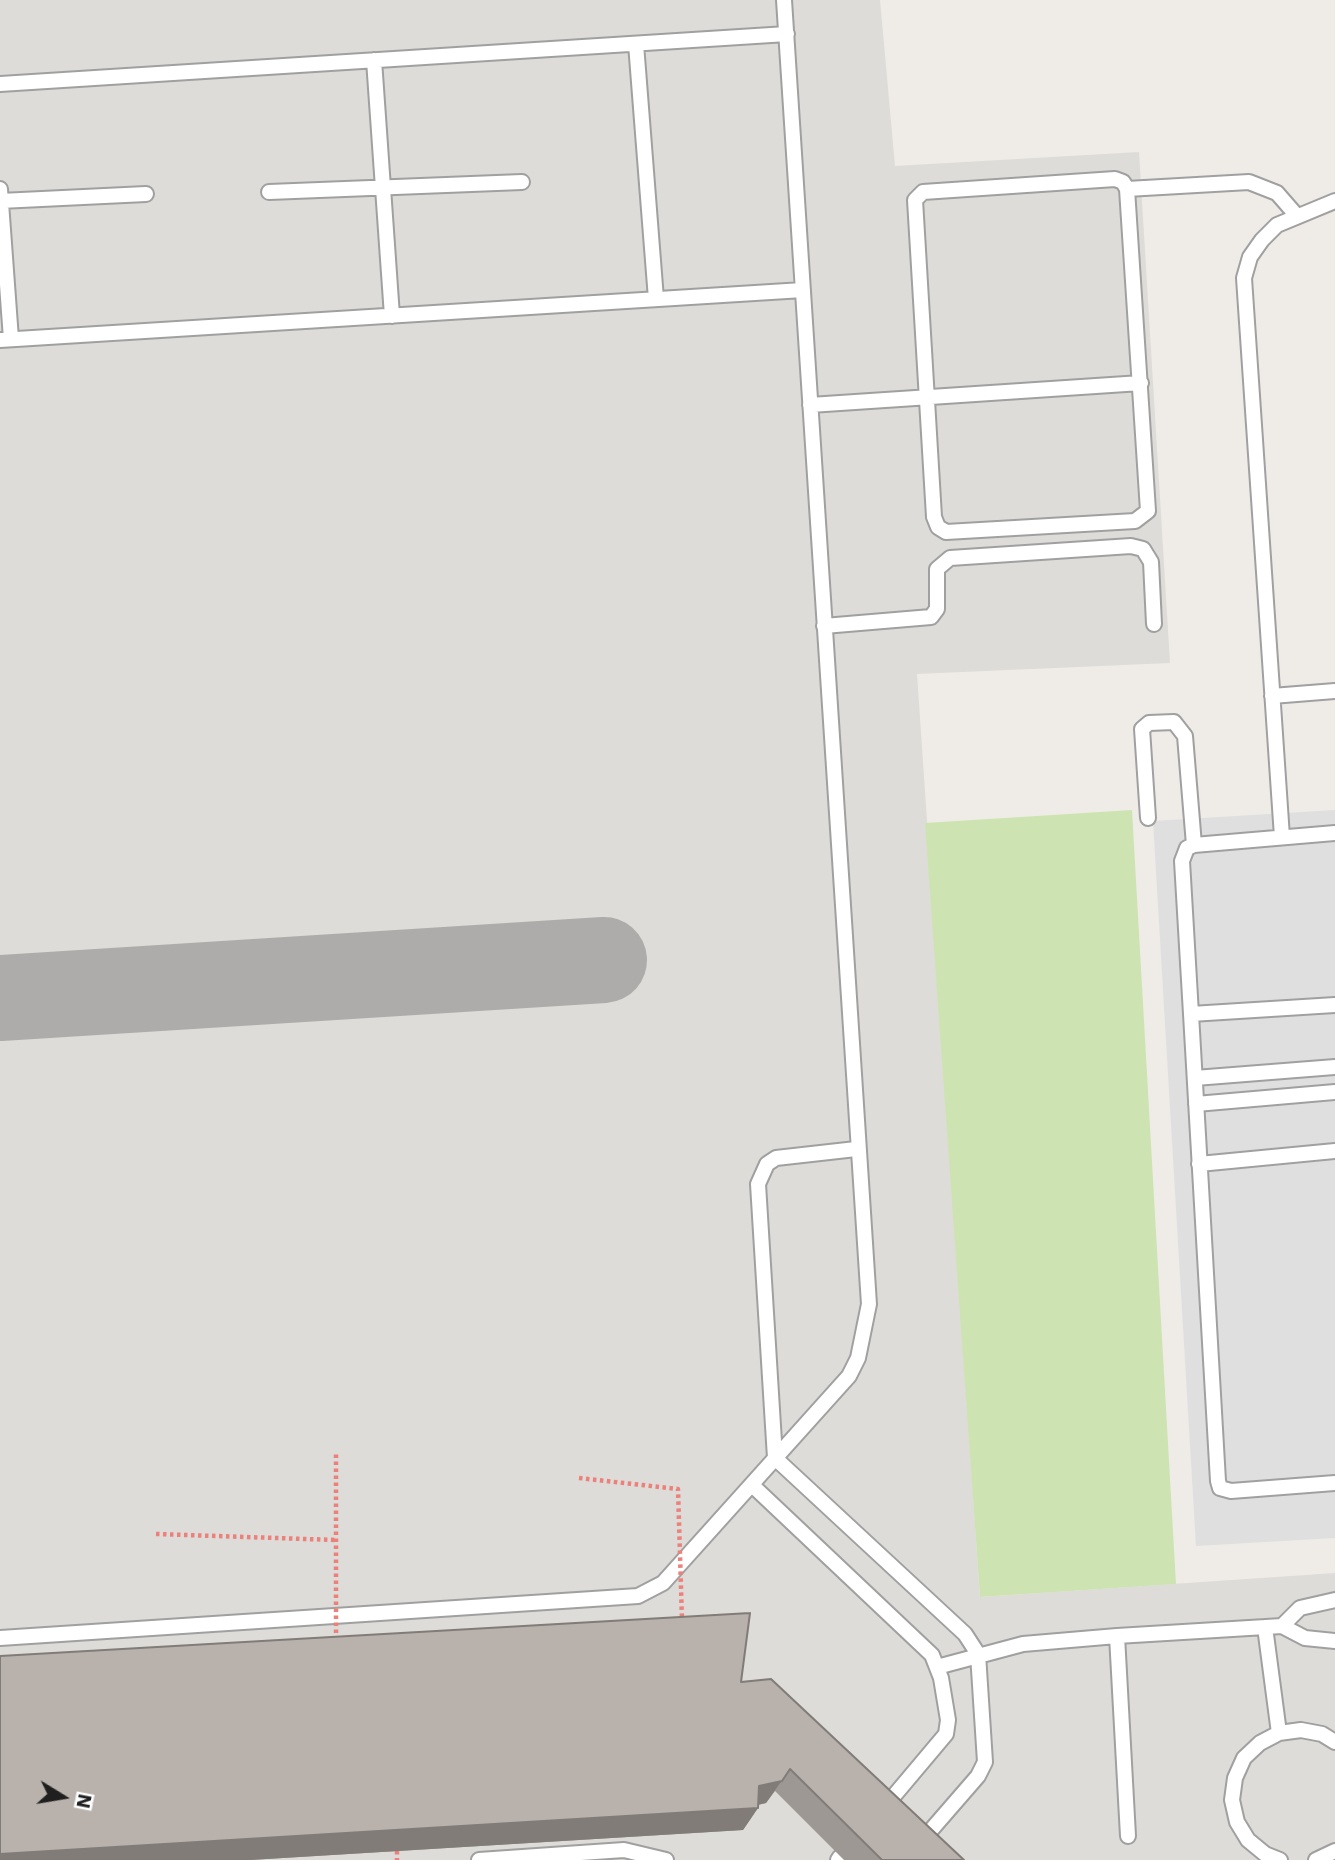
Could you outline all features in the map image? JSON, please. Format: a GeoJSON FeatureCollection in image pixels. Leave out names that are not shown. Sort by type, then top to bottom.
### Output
{"type":"FeatureCollection","features":[{"type":"Feature","properties":{"kind":"lane"},"geometry":{"type":"LineString","coordinates":[[0,1637],[638,1596],[663,1583],[849,1376],[863,1342],[869,1304],[856,1149],[785,0]]}},
{"type":"Feature","properties":{"kind":"lane"},"geometry":{"type":"LineString","coordinates":[[0,84],[787,34]]}},
{"type":"Feature","properties":{"kind":"lane"},"geometry":{"type":"LineString","coordinates":[[636,44],[656,299]]}},
{"type":"Feature","properties":{"kind":"lane"},"geometry":{"type":"LineString","coordinates":[[374,61],[392,316]]}},
{"type":"Feature","properties":{"kind":"lane"},"geometry":{"type":"LineString","coordinates":[[1115,179],[1124,182],[1127,189],[1149,502],[1142,518],[1121,522],[946,532],[938,527],[934,517],[914,204],[916,196],[923,192],[1115,179]]}},
{"type":"Feature","properties":{"kind":"lane"},"geometry":{"type":"LineString","coordinates":[[1127,189],[1249,181],[1277,193],[1297,216]]}},
{"type":"Feature","properties":{"kind":"lane"},"geometry":{"type":"LineString","coordinates":[[269,192],[522,182]]}},
{"type":"Feature","properties":{"kind":"lane"},"geometry":{"type":"LineString","coordinates":[[0,189],[6,340],[803,290]]}},
{"type":"Feature","properties":{"kind":"lane"},"geometry":{"type":"LineString","coordinates":[[0,201],[146,194]]}},
{"type":"Feature","properties":{"kind":"lane"},"geometry":{"type":"LineString","coordinates":[[1282,837],[1244,278],[1250,257],[1262,240],[1278,225],[1335,201]]}},
{"type":"Feature","properties":{"kind":"lane"},"geometry":{"type":"LineString","coordinates":[[810,405],[1141,383]]}},
{"type":"Feature","properties":{"kind":"lane"},"geometry":{"type":"LineString","coordinates":[[824,626],[931,617],[937,609],[937,569],[950,558],[1131,546],[1143,549],[1151,562],[1154,624]]}},
{"type":"Feature","properties":{"kind":"lane"},"geometry":{"type":"LineString","coordinates":[[1272,695],[1335,691]]}},
{"type":"Feature","properties":{"kind":"lane"},"geometry":{"type":"LineString","coordinates":[[1148,818],[1142,729],[1149,723],[1174,722],[1185,736],[1194,845]]}},
{"type":"Feature","properties":{"kind":"lane"},"geometry":{"type":"LineString","coordinates":[[1335,833],[1194,845],[1187,848],[1182,861],[1220,1488],[1231,1491],[1335,1483]]}},
{"type":"Feature","properties":{"kind":"lane"},"geometry":{"type":"LineString","coordinates":[[1191,1014],[1335,1004]]}},
{"type":"Feature","properties":{"kind":"lane"},"geometry":{"type":"LineString","coordinates":[[1195,1078],[1335,1067]]}},
{"type":"Feature","properties":{"kind":"lane"},"geometry":{"type":"LineString","coordinates":[[1196,1104],[1335,1092]]}},
{"type":"Feature","properties":{"kind":"lane"},"geometry":{"type":"LineString","coordinates":[[856,1149],[776,1157],[767,1164],[758,1184],[775,1458],[965,1634],[978,1654],[985,1762],[978,1776],[913,1851]]}},
{"type":"Feature","properties":{"kind":"lane"},"geometry":{"type":"LineString","coordinates":[[1199,1164],[1335,1151]]}},
{"type":"Feature","properties":{"kind":"lane"},"geometry":{"type":"LineString","coordinates":[[751,1485],[923,1644],[937,1667],[948,1720],[946,1734],[876,1816]]}},
{"type":"Feature","properties":{"kind":"lane"},"geometry":{"type":"LineString","coordinates":[[1282,1626],[1300,1608],[1335,1600]]}},
{"type":"Feature","properties":{"kind":"lane"},"geometry":{"type":"LineString","coordinates":[[937,1667],[1023,1644],[1117,1636],[1282,1626],[1305,1638],[1335,1641]]}},
{"type":"Feature","properties":{"kind":"lane"},"geometry":{"type":"LineString","coordinates":[[1265,1627],[1279,1733]]}},
{"type":"Feature","properties":{"kind":"lane"},"geometry":{"type":"LineString","coordinates":[[1117,1636],[1128,1836]]}},
{"type":"Feature","properties":{"kind":"lane"},"geometry":{"type":"LineString","coordinates":[[1280,1860],[1265,1854],[1248,1840],[1237,1822],[1232,1800],[1235,1778],[1244,1758],[1260,1743],[1279,1733],[1301,1730],[1322,1734],[1335,1742]]}},
{"type":"Feature","properties":{"kind":"lane"},"geometry":{"type":"LineString","coordinates":[[479,1860],[624,1850],[666,1860]]}},
{"type":"Feature","properties":{"kind":"lane"},"geometry":{"type":"LineString","coordinates":[[1316,1860],[1335,1851]]}},
{"type":"Feature","properties":{"kind":"path"},"geometry":{"type":"LineString","coordinates":[[336,1645],[337,1453]]}},
{"type":"Feature","properties":{"kind":"path"},"geometry":{"type":"LineString","coordinates":[[579,1478],[678,1489],[682,1624]]}},
{"type":"Feature","properties":{"kind":"path"},"geometry":{"type":"LineString","coordinates":[[156,1534],[336,1540]]}},
{"type":"Feature","properties":{"kind":"path"},"geometry":{"type":"LineString","coordinates":[[397,1851],[397,1860]]}},
{"type":"Feature","properties":{"kind":"shaded area"},"geometry":{"type":"Polygon","coordinates":[[[0,0],[880,0],[895,166],[1139,152],[1170,663],[917,674],[980,1597],[1335,1573],[1335,1860],[0,1860],[0,0]]]}},
{"type":"Feature","properties":{"kind":"shaded area"},"geometry":{"type":"Polygon","coordinates":[[[1335,810],[1335,1538],[1196,1546],[1153,821],[1335,810]]]}},
{"type":"Feature","properties":{"kind":"green space"},"geometry":{"type":"Polygon","coordinates":[[[1132,810],[1176,1584],[980,1597],[925,823],[1132,810]]]}},
{"type":"Feature","properties":{"kind":"building"},"geometry":{"type":"Polygon","coordinates":[[[750,1613],[741,1682],[771,1679],[964,1860],[882,1860],[790,1769],[782,1781],[759,1786],[758,1808],[0,1854],[0,1656],[750,1613]]]}},
{"type":"Feature","properties":{"kind":"taxiway"},"geometry":{"type":"LineString","coordinates":[[0,998],[604,960]]}}]}
